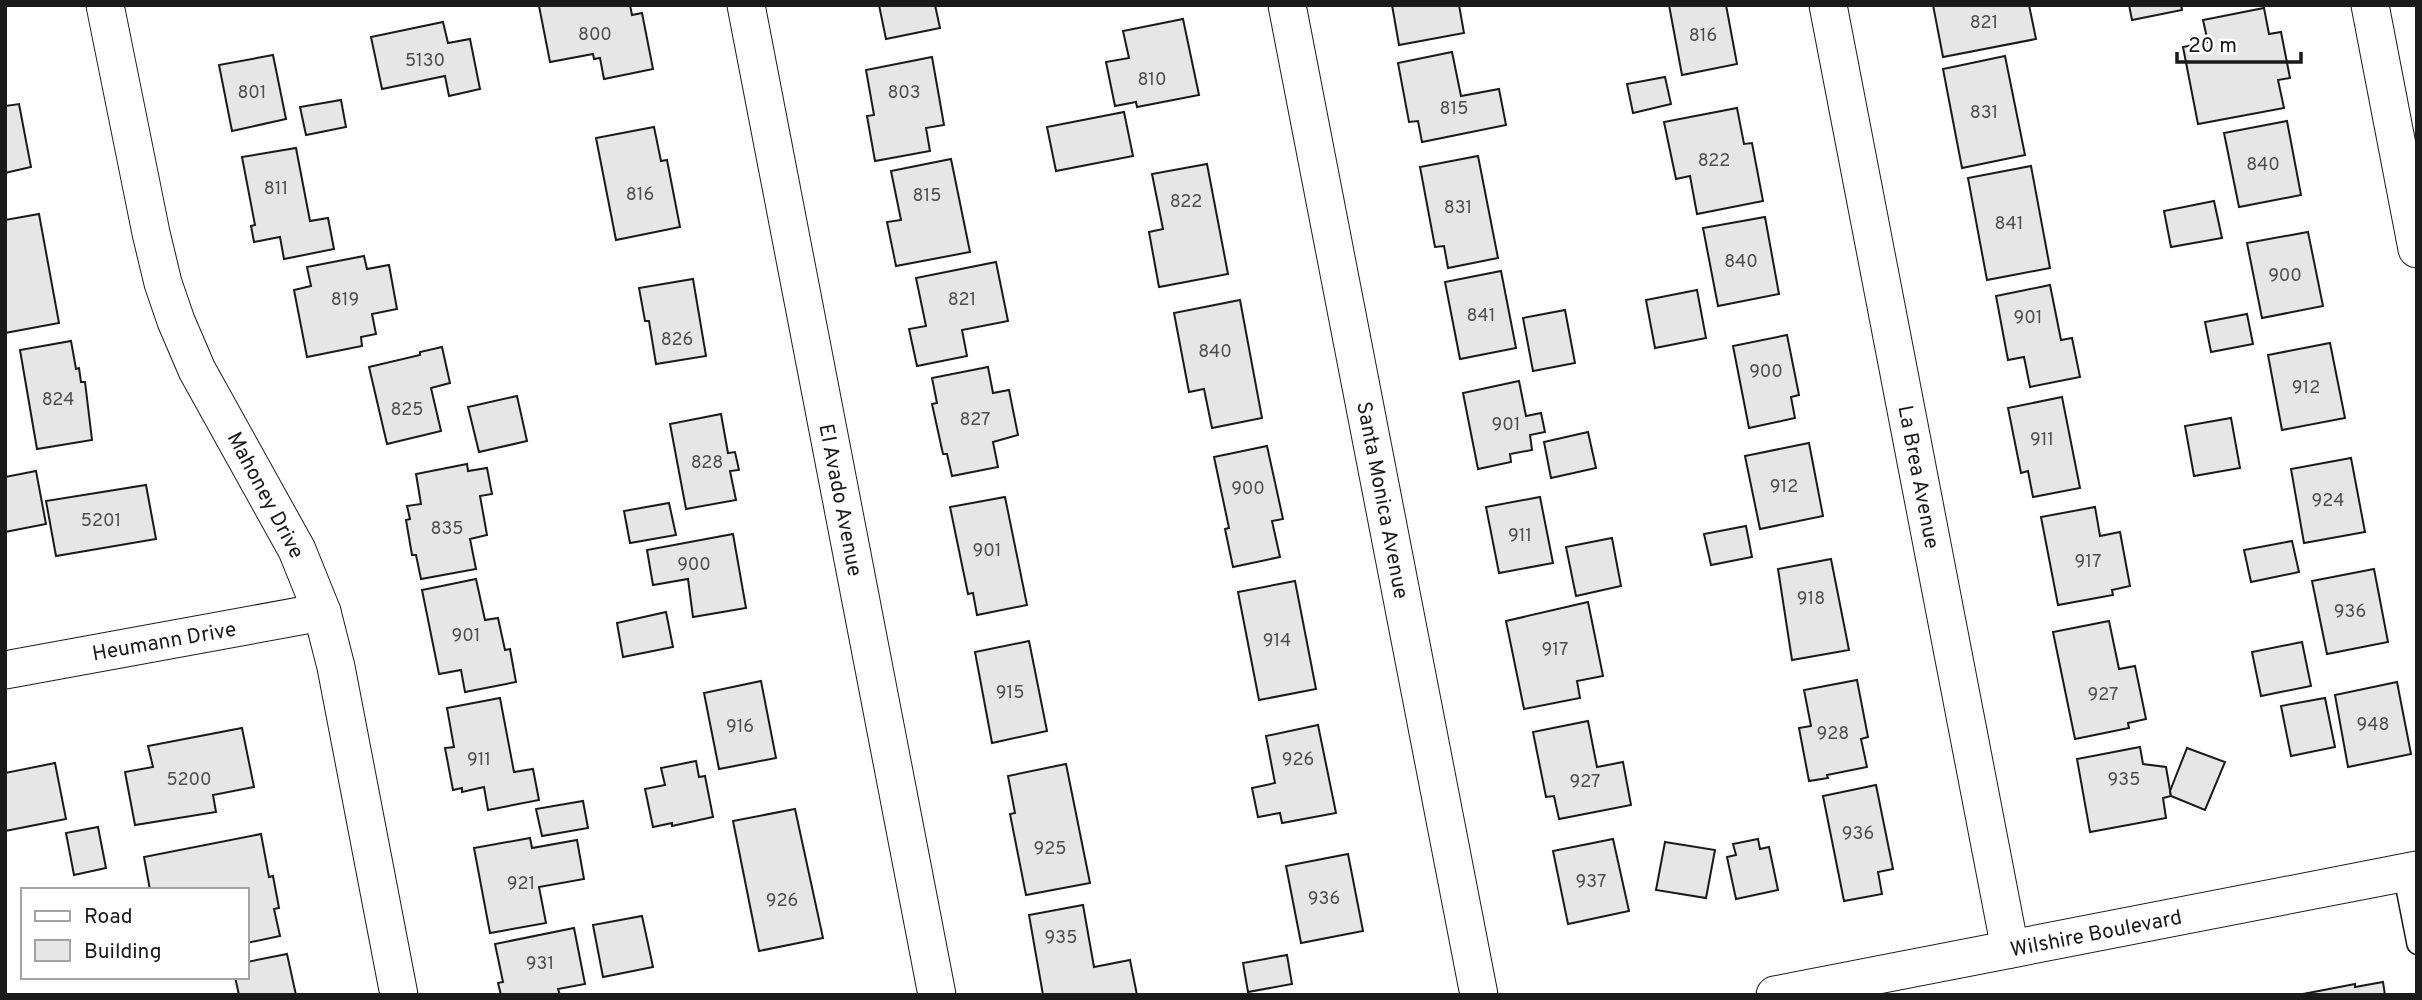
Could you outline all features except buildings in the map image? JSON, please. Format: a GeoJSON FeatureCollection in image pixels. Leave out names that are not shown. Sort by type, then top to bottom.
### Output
{"type":"FeatureCollection","features":[{"type":"Feature","properties":{"kind":"street","name":"Mahoney Drive"},"geometry":{"type":"LineString","coordinates":[[105,5],[151,233],[176,321],[197,370],[297,550],[322,612],[337,667],[399,995]]}},
{"type":"Feature","properties":{"kind":"street","name":"El Avado Avenue"},"geometry":{"type":"LineString","coordinates":[[746,5],[937,995]]}},
{"type":"Feature","properties":{"kind":"street","name":"Santa Monica Avenue"},"geometry":{"type":"LineString","coordinates":[[1287,5],[1479,995]]}},
{"type":"Feature","properties":{"kind":"street","name":"La Brea Avenue"},"geometry":{"type":"LineString","coordinates":[[1828,5],[2010,949]]}},
{"type":"Feature","properties":{"kind":"street"},"geometry":{"type":"LineString","coordinates":[[2370,5],[2417,248]]}},
{"type":"Feature","properties":{"kind":"street","name":"Heumann Drive"},"geometry":{"type":"LineString","coordinates":[[5,670],[322,612]]}},
{"type":"Feature","properties":{"kind":"street","name":"Wilshire Boulevard"},"geometry":{"type":"LineString","coordinates":[[1775,995],[2410,872]]}},
{"type":"Feature","properties":{"kind":"lane"},"geometry":{"type":"LineString","coordinates":[[2410,872],[2417,944]]}}]}
